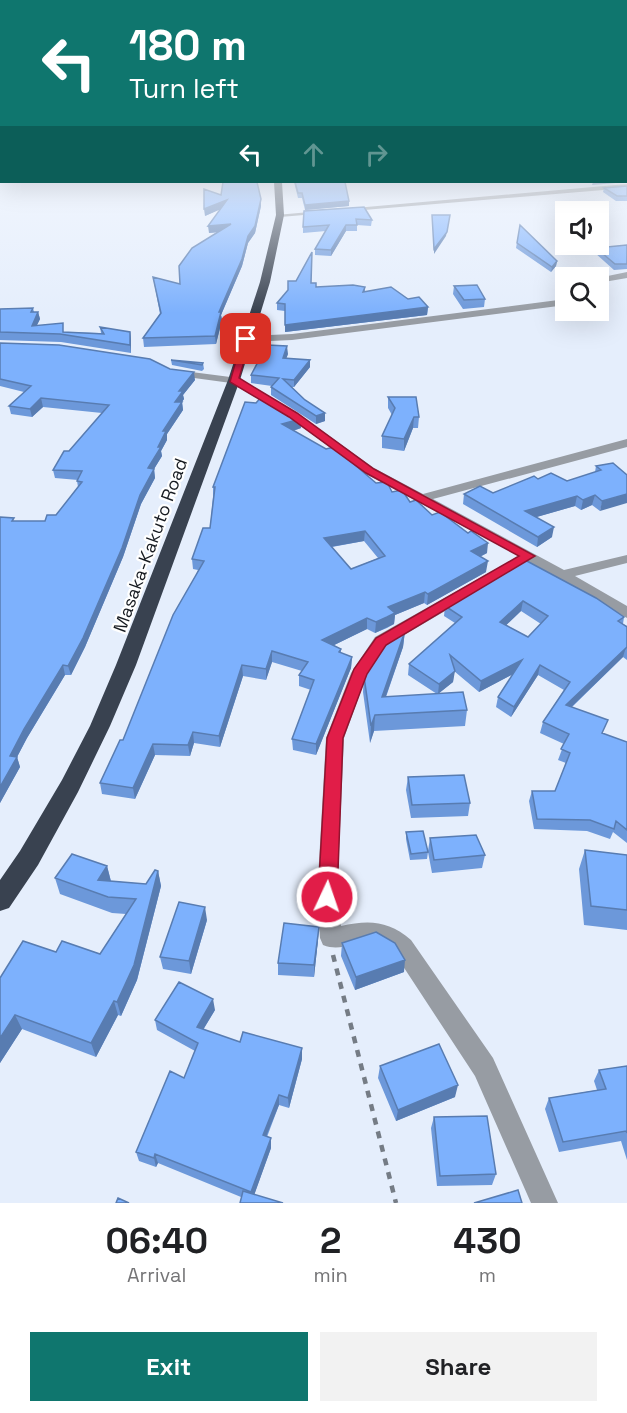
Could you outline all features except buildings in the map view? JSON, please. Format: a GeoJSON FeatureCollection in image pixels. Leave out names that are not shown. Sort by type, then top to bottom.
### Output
{"type":"FeatureCollection","features":[{"type":"Feature","properties":{"kind":"highway","name":"Masaka-Kakuto Road"},"geometry":{"type":"LineString","coordinates":[[0,900],[64,797],[100,726],[234,380],[265,282],[280,215],[279,200]]}},
{"type":"Feature","properties":{"kind":"street"},"geometry":{"type":"LineString","coordinates":[[280,215],[448,200]]}},
{"type":"Feature","properties":{"kind":"street"},"geometry":{"type":"LineString","coordinates":[[609,279],[627,275]]}},
{"type":"Feature","properties":{"kind":"street"},"geometry":{"type":"LineString","coordinates":[[246,339],[292,337],[555,303]]}},
{"type":"Feature","properties":{"kind":"street"},"geometry":{"type":"LineString","coordinates":[[163,367],[171,372],[234,380],[293,415],[370,471],[529,556],[627,613]]}},
{"type":"Feature","properties":{"kind":"street"},"geometry":{"type":"LineString","coordinates":[[421,498],[627,443]]}},
{"type":"Feature","properties":{"kind":"street"},"geometry":{"type":"LineString","coordinates":[[529,556],[381,641],[359,673],[335,738],[327,897],[331,938],[369,930],[383,931],[391,934],[403,947],[484,1067],[545,1203]]}},
{"type":"Feature","properties":{"kind":"street"},"geometry":{"type":"LineString","coordinates":[[562,575],[627,559]]}},
{"type":"Feature","properties":{"kind":"path"},"geometry":{"type":"LineString","coordinates":[[331,938],[333,957],[396,1203]]}},
{"type":"Feature","properties":{"kind":"route"},"geometry":{"type":"LineString","coordinates":[[246,339],[234,380],[293,415],[370,471],[529,556],[381,641],[359,673],[335,738],[327,897]]}}]}
